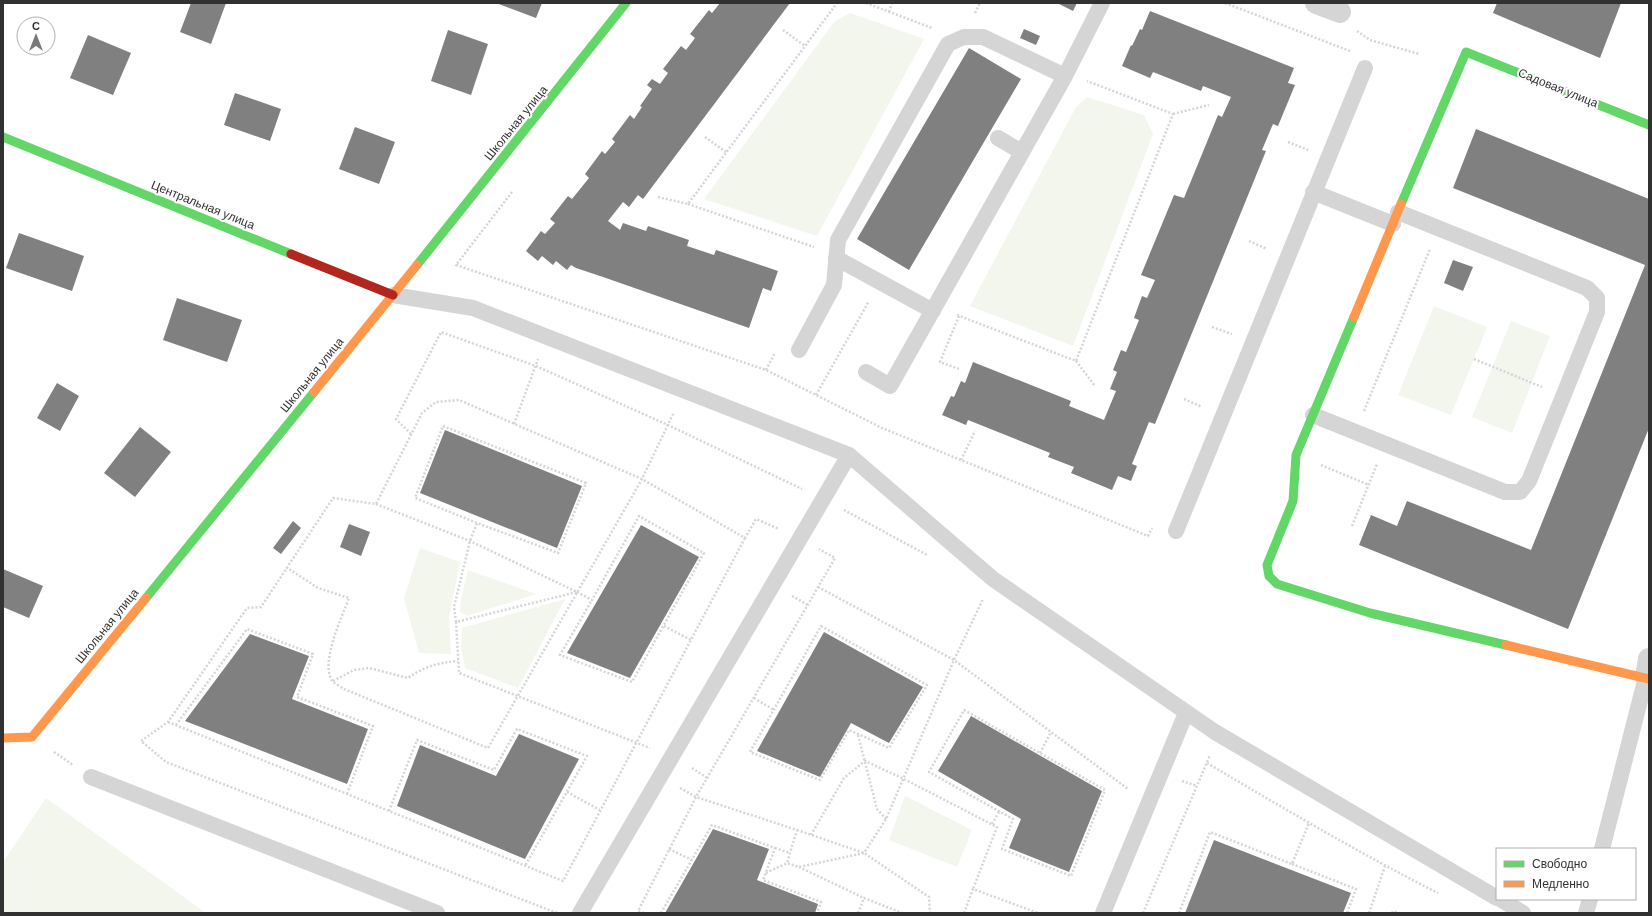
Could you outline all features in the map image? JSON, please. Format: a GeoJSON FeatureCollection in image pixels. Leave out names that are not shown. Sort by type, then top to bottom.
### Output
{"type":"FeatureCollection","features":[{"type":"Feature","properties":{"kind":"street","name":"Школьная улица"},"geometry":{"type":"LineString","coordinates":[[32,737],[393,294],[626,3]]}},
{"type":"Feature","properties":{"kind":"street"},"geometry":{"type":"LineString","coordinates":[[1316,3],[1340,12]]}},
{"type":"Feature","properties":{"kind":"street","name":"Садовая улица"},"geometry":{"type":"LineString","coordinates":[[1395,218],[1466,52],[1649,125]]}},
{"type":"Feature","properties":{"kind":"street","name":"Центральная улица"},"geometry":{"type":"LineString","coordinates":[[3,137],[393,294]]}},
{"type":"Feature","properties":{"kind":"street"},"geometry":{"type":"LineString","coordinates":[[1395,218],[1296,455],[1293,501],[1267,565],[1269,576],[1277,584],[1370,612],[1648,672]]}},
{"type":"Feature","properties":{"kind":"street"},"geometry":{"type":"LineString","coordinates":[[3,738],[32,737]]}},
{"type":"Feature","properties":{"kind":"lane"},"geometry":{"type":"LineString","coordinates":[[866,372],[890,386],[1065,76],[1102,3]]}},
{"type":"Feature","properties":{"kind":"lane"},"geometry":{"type":"LineString","coordinates":[[799,350],[834,285],[838,240],[948,44],[964,37],[982,37],[1065,76]]}},
{"type":"Feature","properties":{"kind":"lane"},"geometry":{"type":"LineString","coordinates":[[1176,531],[1313,192],[1365,68]]}},
{"type":"Feature","properties":{"kind":"lane"},"geometry":{"type":"LineString","coordinates":[[998,138],[1022,152]]}},
{"type":"Feature","properties":{"kind":"lane"},"geometry":{"type":"LineString","coordinates":[[1313,192],[1395,218],[1438,228],[1587,288],[1597,298],[1597,312],[1529,481],[1520,492],[1505,492],[1313,415]]}},
{"type":"Feature","properties":{"kind":"lane"},"geometry":{"type":"LineString","coordinates":[[836,258],[933,311]]}},
{"type":"Feature","properties":{"kind":"lane"},"geometry":{"type":"LineString","coordinates":[[393,294],[473,308],[849,455],[993,580],[1219,735],[1496,897]]}},
{"type":"Feature","properties":{"kind":"lane"},"geometry":{"type":"LineString","coordinates":[[580,913],[849,455]]}},
{"type":"Feature","properties":{"kind":"lane"},"geometry":{"type":"LineString","coordinates":[[1602,848],[1648,672]]}},
{"type":"Feature","properties":{"kind":"lane"},"geometry":{"type":"LineString","coordinates":[[1104,913],[1186,712]]}},
{"type":"Feature","properties":{"kind":"lane"},"geometry":{"type":"LineString","coordinates":[[91,777],[437,913]]}},
{"type":"Feature","properties":{"kind":"lane"},"geometry":{"type":"LineString","coordinates":[[1501,900],[1524,913]]}},
{"type":"Feature","properties":{"kind":"lane"},"geometry":{"type":"LineString","coordinates":[[1586,913],[1590,900]]}},
{"type":"Feature","properties":{"kind":"path"},"geometry":{"type":"LineString","coordinates":[[688,204],[837,3]]}},
{"type":"Feature","properties":{"kind":"path"},"geometry":{"type":"LineString","coordinates":[[866,3],[936,29]]}},
{"type":"Feature","properties":{"kind":"path"},"geometry":{"type":"LineString","coordinates":[[889,12],[892,3]]}},
{"type":"Feature","properties":{"kind":"path"},"geometry":{"type":"LineString","coordinates":[[975,14],[980,3]]}},
{"type":"Feature","properties":{"kind":"path"},"geometry":{"type":"LineString","coordinates":[[1225,3],[1352,52]]}},
{"type":"Feature","properties":{"kind":"path"},"geometry":{"type":"LineString","coordinates":[[1340,12],[1350,27],[1370,40],[1419,54]]}},
{"type":"Feature","properties":{"kind":"path"},"geometry":{"type":"LineString","coordinates":[[783,30],[805,46]]}},
{"type":"Feature","properties":{"kind":"path"},"geometry":{"type":"LineString","coordinates":[[1083,80],[1173,114],[1209,105]]}},
{"type":"Feature","properties":{"kind":"path"},"geometry":{"type":"LineString","coordinates":[[1076,361],[1173,114]]}},
{"type":"Feature","properties":{"kind":"path"},"geometry":{"type":"LineString","coordinates":[[705,137],[726,152]]}},
{"type":"Feature","properties":{"kind":"path"},"geometry":{"type":"LineString","coordinates":[[513,190],[456,265],[766,370],[882,428],[1148,536],[1154,522]]}},
{"type":"Feature","properties":{"kind":"path"},"geometry":{"type":"LineString","coordinates":[[658,197],[688,204],[817,248]]}},
{"type":"Feature","properties":{"kind":"path"},"geometry":{"type":"LineString","coordinates":[[1356,432],[1438,228]]}},
{"type":"Feature","properties":{"kind":"path"},"geometry":{"type":"LineString","coordinates":[[1266,256],[1269,249]]}},
{"type":"Feature","properties":{"kind":"path"},"geometry":{"type":"LineString","coordinates":[[816,395],[880,281]]}},
{"type":"Feature","properties":{"kind":"path"},"geometry":{"type":"LineString","coordinates":[[952,314],[1076,361],[1095,386]]}},
{"type":"Feature","properties":{"kind":"path"},"geometry":{"type":"LineString","coordinates":[[959,369],[940,362],[960,316]]}},
{"type":"Feature","properties":{"kind":"path"},"geometry":{"type":"LineString","coordinates":[[1233,335],[1236,328]]}},
{"type":"Feature","properties":{"kind":"path"},"geometry":{"type":"LineString","coordinates":[[514,424],[547,336]]}},
{"type":"Feature","properties":{"kind":"path"},"geometry":{"type":"LineString","coordinates":[[1474,359],[1564,395]]}},
{"type":"Feature","properties":{"kind":"path"},"geometry":{"type":"LineString","coordinates":[[286,567],[318,588],[349,598],[333,641],[328,668],[333,681],[344,689],[488,748],[642,480],[684,390]]}},
{"type":"Feature","properties":{"kind":"path"},"geometry":{"type":"LineString","coordinates":[[376,504],[422,413],[436,402],[460,400],[642,480],[745,538]]}},
{"type":"Feature","properties":{"kind":"path"},"geometry":{"type":"LineString","coordinates":[[1202,408],[1206,400]]}},
{"type":"Feature","properties":{"kind":"path"},"geometry":{"type":"LineString","coordinates":[[443,426],[586,483],[558,553],[477,523],[415,498],[443,426]]}},
{"type":"Feature","properties":{"kind":"path"},"geometry":{"type":"LineString","coordinates":[[961,460],[975,431]]}},
{"type":"Feature","properties":{"kind":"path"},"geometry":{"type":"LineString","coordinates":[[1352,526],[1385,444]]}},
{"type":"Feature","properties":{"kind":"path"},"geometry":{"type":"LineString","coordinates":[[1296,455],[1369,485]]}},
{"type":"Feature","properties":{"kind":"path"},"geometry":{"type":"LineString","coordinates":[[557,913],[166,762],[141,741],[168,722],[247,608],[261,607],[333,498],[376,504],[470,541],[592,600]]}},
{"type":"Feature","properties":{"kind":"path"},"geometry":{"type":"LineString","coordinates":[[640,516],[704,553],[632,682],[560,655],[592,600],[640,516]]}},
{"type":"Feature","properties":{"kind":"path"},"geometry":{"type":"LineString","coordinates":[[168,722],[563,881],[756,519],[801,539],[835,558],[696,797],[637,912],[644,913]]}},
{"type":"Feature","properties":{"kind":"path"},"geometry":{"type":"LineString","coordinates":[[477,523],[470,541],[454,607],[460,673],[672,756]]}},
{"type":"Feature","properties":{"kind":"path"},"geometry":{"type":"LineString","coordinates":[[799,867],[864,853],[886,819],[954,660],[993,580]]}},
{"type":"Feature","properties":{"kind":"path"},"geometry":{"type":"LineString","coordinates":[[818,587],[954,660],[1148,805]]}},
{"type":"Feature","properties":{"kind":"path"},"geometry":{"type":"LineString","coordinates":[[456,622],[577,592]]}},
{"type":"Feature","properties":{"kind":"path"},"geometry":{"type":"LineString","coordinates":[[664,626],[691,640]]}},
{"type":"Feature","properties":{"kind":"path"},"geometry":{"type":"LineString","coordinates":[[821,626],[927,685],[890,748],[858,734],[849,730],[820,780],[750,752],[821,626]]}},
{"type":"Feature","properties":{"kind":"path"},"geometry":{"type":"LineString","coordinates":[[176,725],[247,630],[313,654],[297,698],[373,726],[347,794]]}},
{"type":"Feature","properties":{"kind":"path"},"geometry":{"type":"LineString","coordinates":[[333,681],[354,670],[369,668],[408,678],[418,671],[439,662],[458,661]]}},
{"type":"Feature","properties":{"kind":"path"},"geometry":{"type":"LineString","coordinates":[[754,698],[774,710]]}},
{"type":"Feature","properties":{"kind":"path"},"geometry":{"type":"LineString","coordinates":[[964,710],[1105,790],[1071,876],[1002,849],[1013,819],[999,812],[930,772],[964,710]]}},
{"type":"Feature","properties":{"kind":"path"},"geometry":{"type":"LineString","coordinates":[[389,811],[417,740],[494,770],[517,730],[587,756],[525,866]]}},
{"type":"Feature","properties":{"kind":"path"},"geometry":{"type":"LineString","coordinates":[[1040,753],[1051,732]]}},
{"type":"Feature","properties":{"kind":"path"},"geometry":{"type":"LineString","coordinates":[[858,734],[877,809],[886,819]]}},
{"type":"Feature","properties":{"kind":"path"},"geometry":{"type":"LineString","coordinates":[[1143,913],[1219,735]]}},
{"type":"Feature","properties":{"kind":"path"},"geometry":{"type":"LineString","coordinates":[[32,737],[91,777]]}},
{"type":"Feature","properties":{"kind":"path"},"geometry":{"type":"LineString","coordinates":[[865,761],[904,778],[997,827],[964,913]]}},
{"type":"Feature","properties":{"kind":"path"},"geometry":{"type":"LineString","coordinates":[[810,835],[844,778],[865,761]]}},
{"type":"Feature","properties":{"kind":"path"},"geometry":{"type":"LineString","coordinates":[[1207,763],[1385,866],[1445,896]]}},
{"type":"Feature","properties":{"kind":"path"},"geometry":{"type":"LineString","coordinates":[[660,778],[696,797],[864,853],[929,898],[930,913]]}},
{"type":"Feature","properties":{"kind":"path"},"geometry":{"type":"LineString","coordinates":[[567,792],[600,810]]}},
{"type":"Feature","properties":{"kind":"path"},"geometry":{"type":"LineString","coordinates":[[992,824],[999,812]]}},
{"type":"Feature","properties":{"kind":"path"},"geometry":{"type":"LineString","coordinates":[[1292,864],[1309,823]]}},
{"type":"Feature","properties":{"kind":"path"},"geometry":{"type":"LineString","coordinates":[[661,913],[712,825],[790,853]]}},
{"type":"Feature","properties":{"kind":"path"},"geometry":{"type":"LineString","coordinates":[[787,864],[797,830]]}},
{"type":"Feature","properties":{"kind":"path"},"geometry":{"type":"LineString","coordinates":[[1179,913],[1210,832],[1356,889],[1347,913]]}},
{"type":"Feature","properties":{"kind":"path"},"geometry":{"type":"LineString","coordinates":[[775,848],[763,880],[821,902],[817,913]]}},
{"type":"Feature","properties":{"kind":"path"},"geometry":{"type":"LineString","coordinates":[[669,849],[692,860]]}},
{"type":"Feature","properties":{"kind":"path"},"geometry":{"type":"LineString","coordinates":[[766,873],[787,864],[799,867],[864,898],[902,913]]}},
{"type":"Feature","properties":{"kind":"path"},"geometry":{"type":"LineString","coordinates":[[1369,913],[1385,866]]}},
{"type":"Feature","properties":{"kind":"path"},"geometry":{"type":"LineString","coordinates":[[973,889],[1038,913]]}},
{"type":"Feature","properties":{"kind":"path"},"geometry":{"type":"LineString","coordinates":[[858,913],[864,898]]}},
{"type":"Feature","properties":{"kind":"path"},"geometry":{"type":"LineString","coordinates":[[1392,913],[1393,911],[1399,913]]}},
{"type":"Feature","properties":{"kind":"shaded area"},"geometry":{"type":"Polygon","coordinates":[[[850,13],[924,39],[817,236],[704,199],[835,21],[850,13]]]}},
{"type":"Feature","properties":{"kind":"shaded area"},"geometry":{"type":"Polygon","coordinates":[[[1087,97],[1144,115],[1153,134],[1073,346],[970,306],[1076,107],[1087,97]]]}},
{"type":"Feature","properties":{"kind":"shaded area"},"geometry":{"type":"Polygon","coordinates":[[[1434,306],[1487,327],[1451,415],[1398,395],[1434,306]]]}},
{"type":"Feature","properties":{"kind":"shaded area"},"geometry":{"type":"Polygon","coordinates":[[[1511,321],[1550,336],[1512,433],[1472,417],[1511,321]]]}},
{"type":"Feature","properties":{"kind":"shaded area"},"geometry":{"type":"Polygon","coordinates":[[[420,548],[460,562],[449,617],[451,654],[419,653],[404,598],[420,548]]]}},
{"type":"Feature","properties":{"kind":"shaded area"},"geometry":{"type":"Polygon","coordinates":[[[468,570],[536,594],[467,616],[460,612],[461,599],[468,570]]]}},
{"type":"Feature","properties":{"kind":"shaded area"},"geometry":{"type":"Polygon","coordinates":[[[565,599],[518,688],[465,668],[461,647],[462,628],[565,599]]]}},
{"type":"Feature","properties":{"kind":"shaded area"},"geometry":{"type":"Polygon","coordinates":[[[905,796],[972,830],[957,867],[889,840],[905,796]]]}},
{"type":"Feature","properties":{"kind":"shaded area"},"geometry":{"type":"Polygon","coordinates":[[[46,798],[206,913],[3,913],[3,862],[46,798]]]}},
{"type":"Feature","properties":{"kind":"building"},"geometry":{"type":"Polygon","coordinates":[[[191,3],[226,3],[211,44],[180,32],[191,3]]]}},
{"type":"Feature","properties":{"kind":"building"},"geometry":{"type":"Polygon","coordinates":[[[496,3],[542,3],[536,18],[496,3]]]}},
{"type":"Feature","properties":{"kind":"building"},"geometry":{"type":"Polygon","coordinates":[[[720,3],[790,3],[643,199],[638,195],[629,207],[623,202],[608,221],[620,230],[623,223],[646,231],[648,226],[689,240],[687,246],[714,255],[716,250],[778,271],[771,291],[763,288],[749,328],[571,265],[567,270],[556,261],[553,265],[542,256],[538,261],[526,251],[541,231],[545,234],[555,223],[550,219],[568,196],[572,199],[589,178],[585,174],[602,151],[605,154],[615,142],[612,139],[630,115],[634,119],[642,107],[640,106],[652,89],[647,85],[652,79],[660,84],[668,73],[663,69],[681,46],[686,50],[695,38],[690,34],[709,10],[712,13],[720,3]]]}},
{"type":"Feature","properties":{"kind":"building"},"geometry":{"type":"Polygon","coordinates":[[[1057,3],[1077,3],[1073,11],[1057,3]]]}},
{"type":"Feature","properties":{"kind":"building"},"geometry":{"type":"Polygon","coordinates":[[[1497,3],[1621,3],[1600,58],[1493,13],[1497,3]]]}},
{"type":"Feature","properties":{"kind":"building"},"geometry":{"type":"Polygon","coordinates":[[[1150,11],[1294,68],[1288,83],[1295,85],[1278,126],[1273,124],[1262,150],[1266,151],[1155,424],[1149,422],[1132,464],[1137,466],[1131,481],[1118,476],[1112,490],[1071,473],[1074,467],[1048,457],[1050,453],[968,420],[966,425],[942,415],[951,396],[954,397],[961,381],[965,383],[973,362],[1071,401],[1069,406],[1104,420],[1116,391],[1110,389],[1117,372],[1113,370],[1121,350],[1126,352],[1139,320],[1134,318],[1142,296],[1147,298],[1155,280],[1141,275],[1174,195],[1184,198],[1218,115],[1222,117],[1231,97],[1203,86],[1201,91],[1153,72],[1150,78],[1122,66],[1131,45],[1132,46],[1140,29],[1142,30],[1150,11]]]}},
{"type":"Feature","properties":{"kind":"building"},"geometry":{"type":"Polygon","coordinates":[[[1024,29],[1040,36],[1036,45],[1020,38],[1024,29]]]}},
{"type":"Feature","properties":{"kind":"building"},"geometry":{"type":"Polygon","coordinates":[[[448,30],[488,44],[471,95],[431,81],[448,30]]]}},
{"type":"Feature","properties":{"kind":"building"},"geometry":{"type":"Polygon","coordinates":[[[88,35],[131,53],[113,95],[70,78],[88,35]]]}},
{"type":"Feature","properties":{"kind":"building"},"geometry":{"type":"Polygon","coordinates":[[[969,48],[1021,79],[909,270],[857,239],[969,48]]]}},
{"type":"Feature","properties":{"kind":"building"},"geometry":{"type":"Polygon","coordinates":[[[235,93],[281,109],[270,141],[224,125],[235,93]]]}},
{"type":"Feature","properties":{"kind":"building"},"geometry":{"type":"Polygon","coordinates":[[[355,127],[395,142],[379,184],[339,169],[355,127]]]}},
{"type":"Feature","properties":{"kind":"building"},"geometry":{"type":"Polygon","coordinates":[[[1476,129],[1649,199],[1649,428],[1568,629],[1359,545],[1371,515],[1397,526],[1407,501],[1531,550],[1645,265],[1453,188],[1476,129]]]}},
{"type":"Feature","properties":{"kind":"building"},"geometry":{"type":"Polygon","coordinates":[[[19,233],[84,256],[72,291],[6,268],[19,233]]]}},
{"type":"Feature","properties":{"kind":"building"},"geometry":{"type":"Polygon","coordinates":[[[1453,260],[1473,267],[1463,291],[1444,283],[1453,260]]]}},
{"type":"Feature","properties":{"kind":"building"},"geometry":{"type":"Polygon","coordinates":[[[177,298],[242,320],[227,362],[163,340],[177,298]]]}},
{"type":"Feature","properties":{"kind":"building"},"geometry":{"type":"Polygon","coordinates":[[[57,383],[79,396],[60,431],[37,418],[57,383]]]}},
{"type":"Feature","properties":{"kind":"building"},"geometry":{"type":"Polygon","coordinates":[[[140,427],[171,452],[135,497],[104,473],[140,427]]]}},
{"type":"Feature","properties":{"kind":"building"},"geometry":{"type":"Polygon","coordinates":[[[445,430],[582,486],[557,548],[420,493],[445,430]]]}},
{"type":"Feature","properties":{"kind":"building"},"geometry":{"type":"Polygon","coordinates":[[[293,521],[301,528],[281,554],[273,548],[293,521]]]}},
{"type":"Feature","properties":{"kind":"building"},"geometry":{"type":"Polygon","coordinates":[[[349,524],[370,532],[361,556],[340,547],[349,524]]]}},
{"type":"Feature","properties":{"kind":"building"},"geometry":{"type":"Polygon","coordinates":[[[641,525],[699,557],[630,678],[567,653],[641,525]]]}},
{"type":"Feature","properties":{"kind":"building"},"geometry":{"type":"Polygon","coordinates":[[[3,569],[43,586],[29,618],[3,607],[3,569]]]}},
{"type":"Feature","properties":{"kind":"building"},"geometry":{"type":"Polygon","coordinates":[[[824,632],[923,687],[889,743],[851,723],[820,777],[757,751],[824,632]]]}},
{"type":"Feature","properties":{"kind":"building"},"geometry":{"type":"Polygon","coordinates":[[[250,634],[309,656],[292,699],[368,729],[347,784],[185,721],[250,634]]]}},
{"type":"Feature","properties":{"kind":"building"},"geometry":{"type":"Polygon","coordinates":[[[971,716],[1102,791],[1069,872],[1009,848],[1021,819],[938,771],[971,716]]]}},
{"type":"Feature","properties":{"kind":"building"},"geometry":{"type":"Polygon","coordinates":[[[519,734],[579,759],[525,859],[397,806],[420,745],[496,776],[519,734]]]}},
{"type":"Feature","properties":{"kind":"building"},"geometry":{"type":"Polygon","coordinates":[[[713,829],[769,849],[757,880],[818,904],[815,913],[665,913],[713,829]]]}},
{"type":"Feature","properties":{"kind":"building"},"geometry":{"type":"Polygon","coordinates":[[[1214,840],[1351,893],[1343,913],[1185,913],[1214,840]]]}},
{"type":"Feature","properties":{"kind":"traffic: fast"},"geometry":{"type":"LineString","coordinates":[[417,265],[626,3]]}},
{"type":"Feature","properties":{"kind":"traffic: fast"},"geometry":{"type":"LineString","coordinates":[[1401,204],[1466,52],[1649,125]]}},
{"type":"Feature","properties":{"kind":"traffic: fast"},"geometry":{"type":"LineString","coordinates":[[3,137],[291,254]]}},
{"type":"Feature","properties":{"kind":"traffic: fast"},"geometry":{"type":"LineString","coordinates":[[1354,317],[1296,455],[1293,501],[1267,565],[1269,576],[1277,584],[1370,613],[1506,645]]}},
{"type":"Feature","properties":{"kind":"traffic: fast"},"geometry":{"type":"LineString","coordinates":[[146,598],[314,392]]}},
{"type":"Feature","properties":{"kind":"traffic: slow"},"geometry":{"type":"LineString","coordinates":[[1354,317],[1401,204]]}},
{"type":"Feature","properties":{"kind":"traffic: slow"},"geometry":{"type":"LineString","coordinates":[[314,392],[417,265]]}},
{"type":"Feature","properties":{"kind":"traffic: slow"},"geometry":{"type":"LineString","coordinates":[[3,738],[32,737],[146,598]]}},
{"type":"Feature","properties":{"kind":"traffic: slow"},"geometry":{"type":"LineString","coordinates":[[1506,645],[1649,679]]}},
{"type":"Feature","properties":{"kind":"traffic: jam"},"geometry":{"type":"LineString","coordinates":[[291,254],[393,295]]}}]}
